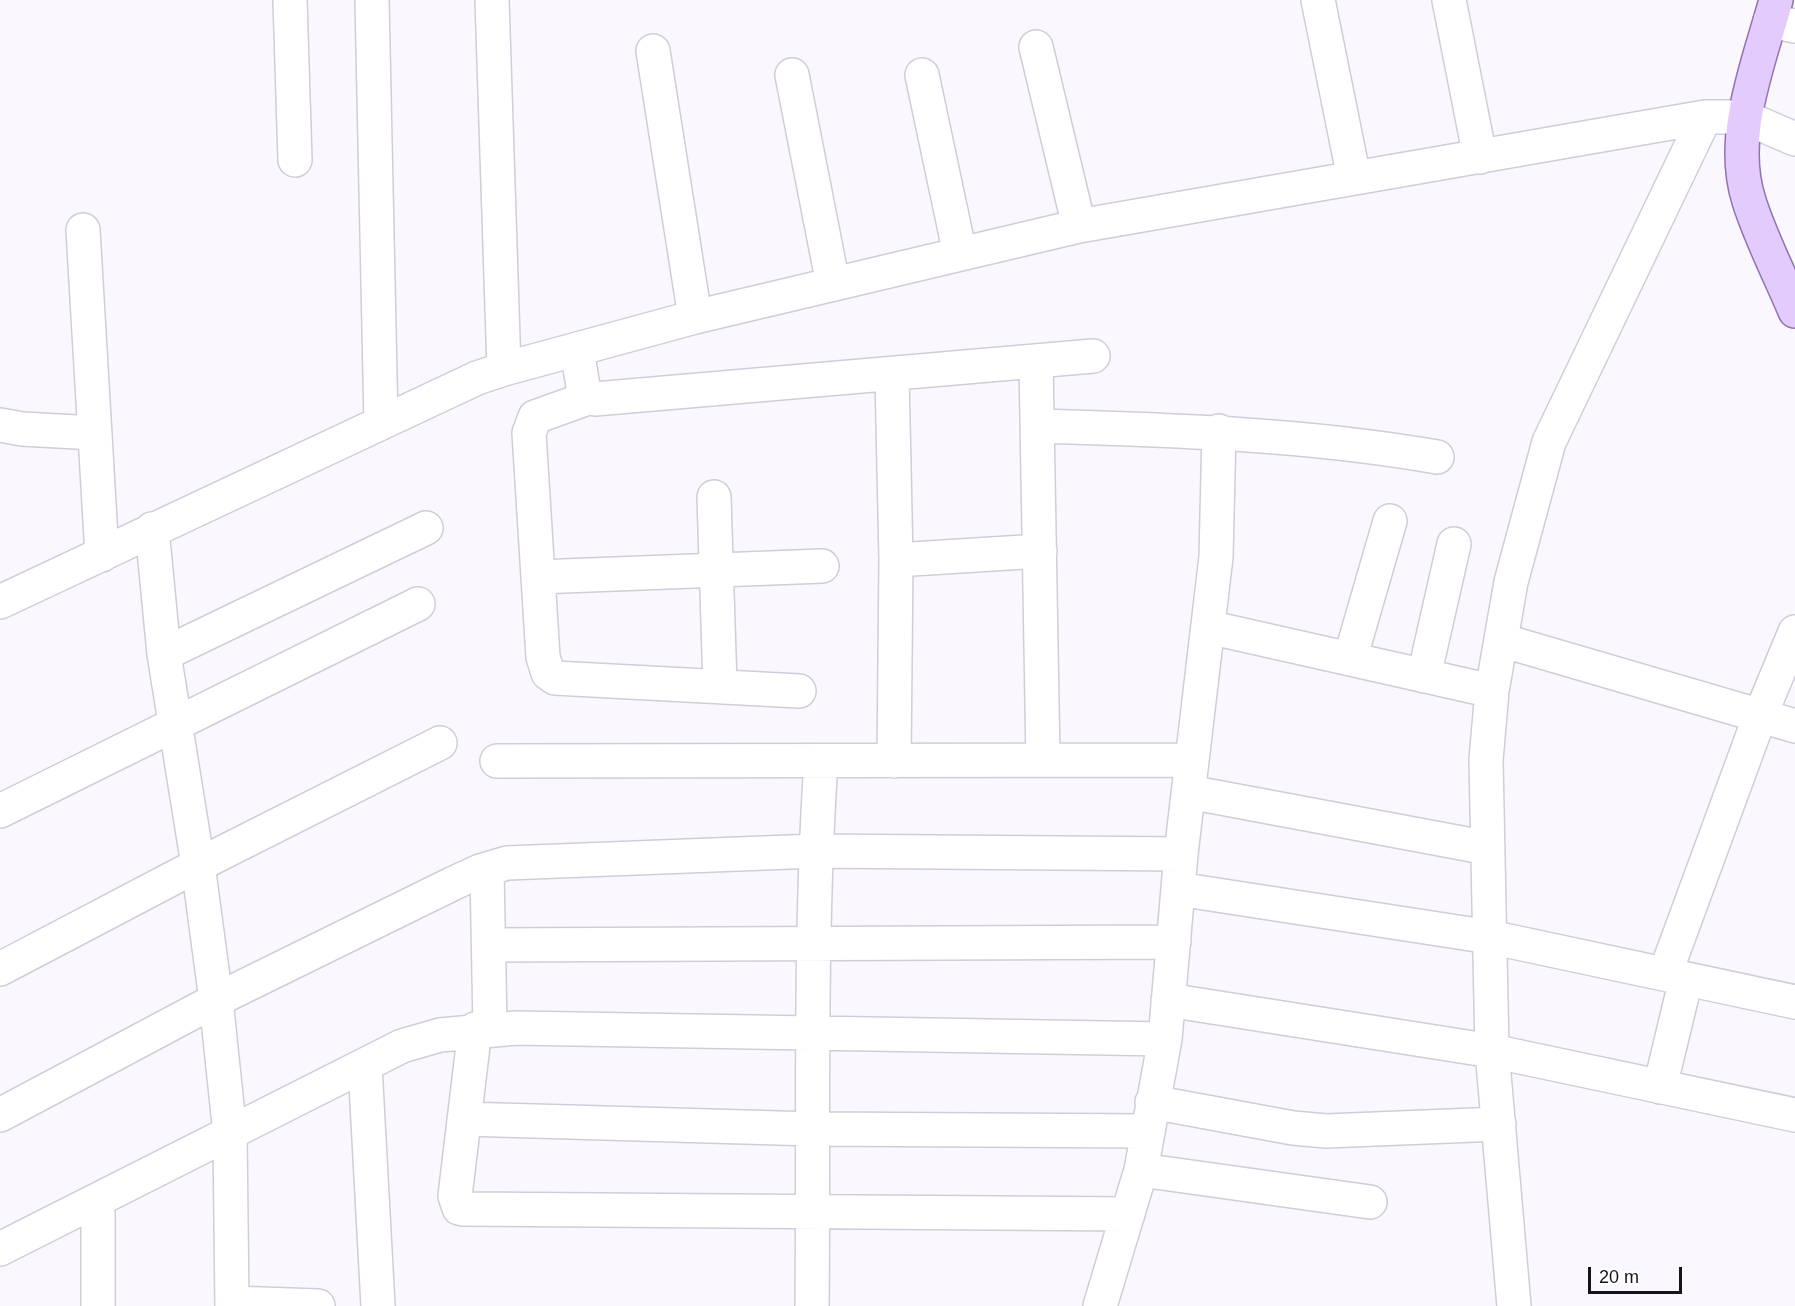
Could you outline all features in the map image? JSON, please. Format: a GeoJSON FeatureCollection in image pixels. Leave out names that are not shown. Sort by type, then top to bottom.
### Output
{"type":"FeatureCollection","features":[{"type":"Feature","properties":{"kind":"main road"},"geometry":{"type":"LineString","coordinates":[[1780,16],[1744,117],[1743,167],[1748,200],[1795,311]]}},
{"type":"Feature","properties":{"kind":"street"},"geometry":{"type":"LineString","coordinates":[[290,0],[295,160]]}},
{"type":"Feature","properties":{"kind":"street"},"geometry":{"type":"LineString","coordinates":[[372,0],[381,423]]}},
{"type":"Feature","properties":{"kind":"street"},"geometry":{"type":"LineString","coordinates":[[492,0],[504,369]]}},
{"type":"Feature","properties":{"kind":"street"},"geometry":{"type":"LineString","coordinates":[[1318,0],[1354,178]]}},
{"type":"Feature","properties":{"kind":"street"},"geometry":{"type":"LineString","coordinates":[[1449,0],[1480,157]]}},
{"type":"Feature","properties":{"kind":"street"},"geometry":{"type":"LineString","coordinates":[[1036,47],[1079,226]]}},
{"type":"Feature","properties":{"kind":"street"},"geometry":{"type":"LineString","coordinates":[[653,51],[695,317]]}},
{"type":"Feature","properties":{"kind":"street"},"geometry":{"type":"LineString","coordinates":[[792,75],[833,284]]}},
{"type":"Feature","properties":{"kind":"street"},"geometry":{"type":"LineString","coordinates":[[922,75],[960,254]]}},
{"type":"Feature","properties":{"kind":"street"},"geometry":{"type":"LineString","coordinates":[[1514,1306],[1492,1052],[1486,760],[1492,691],[1511,582],[1549,442],[1705,117]]}},
{"type":"Feature","properties":{"kind":"street"},"geometry":{"type":"LineString","coordinates":[[0,602],[477,378],[695,317],[1079,226],[1705,117],[1744,117],[1795,139]]}},
{"type":"Feature","properties":{"kind":"street"},"geometry":{"type":"LineString","coordinates":[[83,230],[102,555]]}},
{"type":"Feature","properties":{"kind":"street"},"geometry":{"type":"LineString","coordinates":[[577,350],[584,392],[588,398]]}},
{"type":"Feature","properties":{"kind":"street"},"geometry":{"type":"LineString","coordinates":[[799,691],[555,678],[548,673],[543,657],[529,433],[535,417],[588,398],[892,375],[1094,356]]}},
{"type":"Feature","properties":{"kind":"street"},"geometry":{"type":"LineString","coordinates":[[1036,361],[1043,760]]}},
{"type":"Feature","properties":{"kind":"street"},"geometry":{"type":"LineString","coordinates":[[892,375],[896,560],[894,760]]}},
{"type":"Feature","properties":{"kind":"street"},"geometry":{"type":"LineString","coordinates":[[0,424],[22,429],[95,433]]}},
{"type":"Feature","properties":{"kind":"street"},"geometry":{"type":"LineString","coordinates":[[1038,426],[1219,431],[1387,448],[1437,457]]}},
{"type":"Feature","properties":{"kind":"street"},"geometry":{"type":"LineString","coordinates":[[1100,1306],[1141,1170],[1165,1039],[1181,854],[1216,546],[1219,431]]}},
{"type":"Feature","properties":{"kind":"street"},"geometry":{"type":"LineString","coordinates":[[714,497],[720,686]]}},
{"type":"Feature","properties":{"kind":"street"},"geometry":{"type":"LineString","coordinates":[[1350,659],[1390,521]]}},
{"type":"Feature","properties":{"kind":"street"},"geometry":{"type":"LineString","coordinates":[[164,654],[426,528]]}},
{"type":"Feature","properties":{"kind":"street"},"geometry":{"type":"LineString","coordinates":[[152,529],[164,654],[198,864],[216,1000],[230,1134],[232,1305],[318,1306]]}},
{"type":"Feature","properties":{"kind":"street"},"geometry":{"type":"LineString","coordinates":[[1424,676],[1454,543]]}},
{"type":"Feature","properties":{"kind":"street"},"geometry":{"type":"LineString","coordinates":[[896,560],[1040,551]]}},
{"type":"Feature","properties":{"kind":"street"},"geometry":{"type":"LineString","coordinates":[[538,577],[822,566]]}},
{"type":"Feature","properties":{"kind":"street"},"geometry":{"type":"LineString","coordinates":[[0,810],[418,604]]}},
{"type":"Feature","properties":{"kind":"street"},"geometry":{"type":"LineString","coordinates":[[1208,627],[1492,691]]}},
{"type":"Feature","properties":{"kind":"street"},"geometry":{"type":"LineString","coordinates":[[1660,1087],[1676,976],[1760,716],[1795,632]]}},
{"type":"Feature","properties":{"kind":"street"},"geometry":{"type":"LineString","coordinates":[[1501,640],[1795,726]]}},
{"type":"Feature","properties":{"kind":"street"},"geometry":{"type":"LineString","coordinates":[[0,969],[198,864],[440,743]]}},
{"type":"Feature","properties":{"kind":"street"},"geometry":{"type":"LineString","coordinates":[[497,761],[1192,760]]}},
{"type":"Feature","properties":{"kind":"street"},"geometry":{"type":"LineString","coordinates":[[812,1306],[813,944],[815,851],[821,761]]}},
{"type":"Feature","properties":{"kind":"street"},"geometry":{"type":"LineString","coordinates":[[1189,792],[1488,849]]}},
{"type":"Feature","properties":{"kind":"street"},"geometry":{"type":"LineString","coordinates":[[0,1115],[216,1000],[488,869],[507,863],[815,851],[1181,854]]}},
{"type":"Feature","properties":{"kind":"street"},"geometry":{"type":"LineString","coordinates":[[488,869],[489,945],[483,1029],[464,1119],[455,1196],[459,1208],[1128,1214]]}},
{"type":"Feature","properties":{"kind":"street"},"geometry":{"type":"LineString","coordinates":[[1178,889],[1490,937],[1795,1002]]}},
{"type":"Feature","properties":{"kind":"street"},"geometry":{"type":"LineString","coordinates":[[489,945],[1174,942]]}},
{"type":"Feature","properties":{"kind":"street"},"geometry":{"type":"LineString","coordinates":[[1168,999],[1492,1052],[1795,1115]]}},
{"type":"Feature","properties":{"kind":"street"},"geometry":{"type":"LineString","coordinates":[[0,1249],[402,1046],[440,1035],[483,1029],[1165,1039]]}},
{"type":"Feature","properties":{"kind":"street"},"geometry":{"type":"LineString","coordinates":[[365,1065],[378,1306]]}},
{"type":"Feature","properties":{"kind":"street"},"geometry":{"type":"LineString","coordinates":[[464,1119],[814,1129],[1150,1117],[1326,1131],[1498,1124]]}},
{"type":"Feature","properties":{"kind":"street"},"geometry":{"type":"LineString","coordinates":[[1141,1170],[1370,1202]]}},
{"type":"Feature","properties":{"kind":"street"},"geometry":{"type":"LineString","coordinates":[[98,1200],[98,1306]]}}]}
